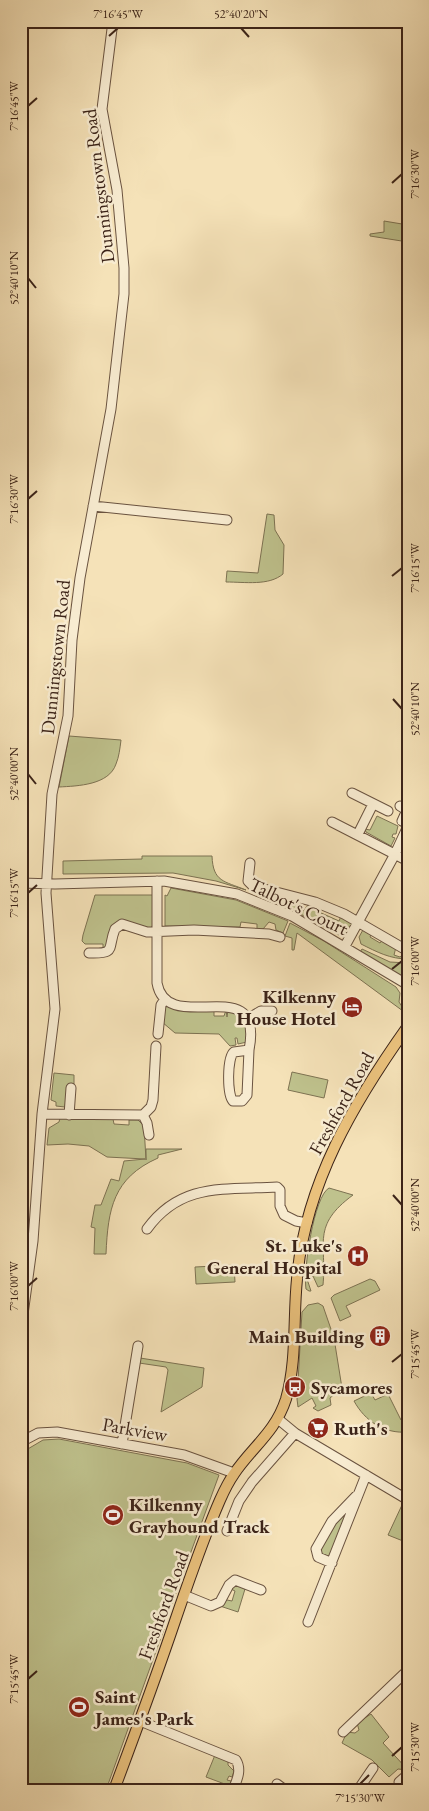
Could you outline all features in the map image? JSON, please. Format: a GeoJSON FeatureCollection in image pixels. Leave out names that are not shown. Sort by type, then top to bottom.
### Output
{"type":"FeatureCollection","features":[{"type":"Feature","properties":{"kind":"main road","name":"Freshford Road"},"geometry":{"type":"LineString","coordinates":[[114,1790],[212,1520],[234,1473],[265,1438],[278,1419],[288,1385],[297,1279],[308,1223],[320,1178],[333,1147],[368,1085],[408,1026]]}},
{"type":"Feature","properties":{"kind":"street","name":"Dunningstown Road"},"geometry":{"type":"LineString","coordinates":[[21,1329],[33,1241],[42,1114],[55,1009],[49,955],[47,884],[52,794],[68,716],[72,640],[93,506],[111,409],[124,294],[124,268],[117,190],[102,110],[114,21]]}},
{"type":"Feature","properties":{"kind":"street"},"geometry":{"type":"LineString","coordinates":[[93,506],[227,520]]}},
{"type":"Feature","properties":{"kind":"street"},"geometry":{"type":"LineString","coordinates":[[352,793],[388,811]]}},
{"type":"Feature","properties":{"kind":"street"},"geometry":{"type":"LineString","coordinates":[[358,834],[373,804]]}},
{"type":"Feature","properties":{"kind":"street"},"geometry":{"type":"LineString","coordinates":[[345,946],[396,854],[408,825],[402,821],[407,810],[400,806]]}},
{"type":"Feature","properties":{"kind":"street"},"geometry":{"type":"LineString","coordinates":[[332,822],[408,861]]}},
{"type":"Feature","properties":{"kind":"street"},"geometry":{"type":"LineString","coordinates":[[250,863],[248,881],[253,886],[315,902],[359,922],[408,951]]}},
{"type":"Feature","properties":{"kind":"street"},"geometry":{"type":"LineString","coordinates":[[157,881],[157,983],[165,999],[175,1005],[232,1007],[244,1012],[249,1018],[251,1039],[247,1095],[242,1102],[233,1101],[230,1096],[229,1057],[234,1052],[249,1050]]}},
{"type":"Feature","properties":{"kind":"street","name":"Talbot's Court"},"geometry":{"type":"LineString","coordinates":[[21,883],[157,881],[199,886],[256,900],[292,916],[408,985]]}},
{"type":"Feature","properties":{"kind":"street","name":"Talbot's Court"},"geometry":{"type":"LineString","coordinates":[[89,953],[104,954],[109,951],[113,944],[115,929],[122,924],[138,931],[156,932],[270,930],[280,937]]}},
{"type":"Feature","properties":{"kind":"street"},"geometry":{"type":"LineString","coordinates":[[160,1031],[161,1006],[165,999]]}},
{"type":"Feature","properties":{"kind":"street"},"geometry":{"type":"LineString","coordinates":[[249,1018],[261,1011],[272,1011]]}},
{"type":"Feature","properties":{"kind":"street"},"geometry":{"type":"LineString","coordinates":[[42,1114],[143,1115],[151,1107],[153,1100],[156,1046]]}},
{"type":"Feature","properties":{"kind":"street"},"geometry":{"type":"LineString","coordinates":[[69,1115],[71,1088]]}},
{"type":"Feature","properties":{"kind":"street"},"geometry":{"type":"LineString","coordinates":[[143,1115],[147,1123],[149,1135]]}},
{"type":"Feature","properties":{"kind":"street"},"geometry":{"type":"LineString","coordinates":[[147,1229],[177,1200],[192,1194],[277,1187],[280,1190],[280,1206],[284,1215],[296,1221],[308,1223]]}},
{"type":"Feature","properties":{"kind":"street"},"geometry":{"type":"LineString","coordinates":[[122,1444],[138,1346]]}},
{"type":"Feature","properties":{"kind":"street"},"geometry":{"type":"LineString","coordinates":[[278,1419],[295,1433],[408,1500]]}},
{"type":"Feature","properties":{"kind":"street","name":"Parkview"},"geometry":{"type":"LineString","coordinates":[[24,1436],[46,1431],[122,1444],[184,1455],[234,1473]]}},
{"type":"Feature","properties":{"kind":"street"},"geometry":{"type":"LineString","coordinates":[[227,1532],[238,1501],[295,1433]]}},
{"type":"Feature","properties":{"kind":"street"},"geometry":{"type":"LineString","coordinates":[[308,1622],[366,1476]]}},
{"type":"Feature","properties":{"kind":"street"},"geometry":{"type":"LineString","coordinates":[[332,1563],[318,1557],[316,1549],[332,1521],[358,1494]]}},
{"type":"Feature","properties":{"kind":"street"},"geometry":{"type":"LineString","coordinates":[[184,1595],[211,1606],[224,1598],[232,1581],[235,1580],[249,1591],[261,1590]]}},
{"type":"Feature","properties":{"kind":"street"},"geometry":{"type":"LineString","coordinates":[[343,1732],[353,1727],[408,1670]]}},
{"type":"Feature","properties":{"kind":"street"},"geometry":{"type":"LineString","coordinates":[[140,1721],[236,1760],[239,1764],[239,1773],[233,1790]]}},
{"type":"Feature","properties":{"kind":"street"},"geometry":{"type":"LineString","coordinates":[[358,1790],[373,1768]]}},
{"type":"Feature","properties":{"kind":"street"},"geometry":{"type":"LineString","coordinates":[[277,1784],[285,1790]]}},
{"type":"Feature","properties":{"kind":"green space"},"geometry":{"type":"Polygon","coordinates":[[[384,221],[408,225],[408,242],[370,236],[370,234],[384,232],[384,221]]]}},
{"type":"Feature","properties":{"kind":"green space"},"geometry":{"type":"Polygon","coordinates":[[[267,514],[274,515],[275,530],[284,545],[283,574],[264,582],[226,582],[227,571],[258,573],[267,514]]]}},
{"type":"Feature","properties":{"kind":"green space"},"geometry":{"type":"Polygon","coordinates":[[[69,736],[121,740],[118,758],[112,771],[107,776],[92,783],[59,787],[69,736]]]}},
{"type":"Feature","properties":{"kind":"green space"},"geometry":{"type":"Polygon","coordinates":[[[377,816],[398,826],[396,834],[393,834],[392,837],[395,838],[391,846],[366,832],[365,829],[370,830],[377,816]]]}},
{"type":"Feature","properties":{"kind":"green space"},"geometry":{"type":"Polygon","coordinates":[[[142,856],[212,856],[217,876],[246,890],[216,881],[173,873],[63,874],[63,861],[142,859],[142,856]]]}},
{"type":"Feature","properties":{"kind":"green space"},"geometry":{"type":"Polygon","coordinates":[[[171,888],[236,900],[288,921],[283,933],[276,930],[275,924],[269,922],[263,929],[257,929],[257,924],[241,922],[240,927],[165,926],[165,895],[167,896],[171,888]]]}},
{"type":"Feature","properties":{"kind":"green space"},"geometry":{"type":"Polygon","coordinates":[[[95,895],[154,895],[153,926],[150,928],[123,921],[110,944],[103,950],[103,944],[85,944],[82,941],[83,935],[95,895]]]}},
{"type":"Feature","properties":{"kind":"green space"},"geometry":{"type":"Polygon","coordinates":[[[280,895],[286,897],[285,902],[292,904],[294,899],[297,900],[298,908],[303,911],[309,904],[321,907],[319,912],[339,921],[341,916],[352,923],[353,926],[346,935],[339,935],[278,902],[282,903],[278,901],[280,895]]]}},
{"type":"Feature","properties":{"kind":"green space"},"geometry":{"type":"Polygon","coordinates":[[[290,923],[324,941],[396,987],[400,993],[399,1002],[407,1014],[297,933],[294,950],[292,950],[292,938],[285,936],[290,923]]]}},
{"type":"Feature","properties":{"kind":"green space"},"geometry":{"type":"Polygon","coordinates":[[[364,928],[372,932],[370,937],[380,943],[383,939],[396,947],[394,955],[400,957],[408,953],[408,959],[389,956],[361,944],[359,937],[364,928]]]}},
{"type":"Feature","properties":{"kind":"green space"},"geometry":{"type":"Polygon","coordinates":[[[362,949],[390,962],[408,963],[408,981],[360,952],[362,949]]]}},
{"type":"Feature","properties":{"kind":"green space"},"geometry":{"type":"Polygon","coordinates":[[[168,1006],[214,1010],[214,1016],[224,1016],[226,1010],[227,1017],[228,1010],[247,1019],[247,1042],[238,1044],[237,1038],[235,1038],[236,1045],[230,1046],[219,1034],[175,1033],[162,1022],[164,1008],[168,1006]]]}},
{"type":"Feature","properties":{"kind":"green space"},"geometry":{"type":"Polygon","coordinates":[[[292,1072],[328,1080],[324,1098],[288,1090],[292,1072]]]}},
{"type":"Feature","properties":{"kind":"green space"},"geometry":{"type":"Polygon","coordinates":[[[54,1073],[74,1075],[74,1084],[68,1084],[65,1107],[56,1106],[56,1102],[51,1100],[54,1073]]]}},
{"type":"Feature","properties":{"kind":"green space"},"geometry":{"type":"Polygon","coordinates":[[[60,1118],[113,1119],[114,1124],[129,1125],[129,1120],[138,1120],[144,1126],[146,1160],[146,1149],[182,1149],[158,1155],[158,1158],[131,1175],[122,1185],[111,1209],[106,1254],[94,1254],[95,1228],[91,1227],[95,1205],[101,1205],[111,1179],[119,1181],[124,1161],[145,1159],[107,1157],[89,1146],[47,1145],[49,1128],[59,1122],[60,1118]]]}},
{"type":"Feature","properties":{"kind":"green space"},"geometry":{"type":"Polygon","coordinates":[[[329,1188],[353,1195],[331,1216],[326,1226],[323,1246],[323,1285],[318,1287],[313,1276],[307,1279],[311,1291],[309,1291],[306,1289],[306,1267],[314,1219],[324,1194],[329,1188]]]}},
{"type":"Feature","properties":{"kind":"green space"},"geometry":{"type":"Polygon","coordinates":[[[234,1265],[235,1282],[196,1284],[195,1267],[234,1265]]]}},
{"type":"Feature","properties":{"kind":"green space"},"geometry":{"type":"Polygon","coordinates":[[[370,1279],[375,1281],[380,1290],[346,1306],[351,1316],[340,1321],[331,1298],[370,1279]]]}},
{"type":"Feature","properties":{"kind":"green space"},"geometry":{"type":"Polygon","coordinates":[[[318,1303],[323,1306],[334,1338],[342,1388],[330,1398],[331,1405],[318,1411],[313,1408],[316,1406],[312,1398],[298,1407],[297,1399],[302,1312],[308,1305],[318,1303]]]}},
{"type":"Feature","properties":{"kind":"green space"},"geometry":{"type":"Polygon","coordinates":[[[140,1358],[204,1368],[202,1387],[161,1412],[168,1370],[166,1367],[139,1363],[140,1358]]]}},
{"type":"Feature","properties":{"kind":"green space"},"geometry":{"type":"Polygon","coordinates":[[[371,1393],[375,1400],[388,1394],[401,1420],[408,1417],[408,1432],[391,1431],[383,1428],[364,1415],[354,1401],[371,1393]]]}},
{"type":"Feature","properties":{"kind":"green space"},"geometry":{"type":"Polygon","coordinates":[[[59,1439],[187,1463],[219,1475],[172,1604],[163,1606],[158,1616],[158,1623],[164,1629],[106,1790],[32,1790],[21,1784],[21,1453],[43,1440],[59,1439]]]}},
{"type":"Feature","properties":{"kind":"green space"},"geometry":{"type":"Polygon","coordinates":[[[402,1505],[408,1509],[408,1543],[388,1535],[402,1505]]]}},
{"type":"Feature","properties":{"kind":"green space"},"geometry":{"type":"Polygon","coordinates":[[[350,1508],[330,1557],[319,1552],[338,1519],[350,1508]]]}},
{"type":"Feature","properties":{"kind":"green space"},"geometry":{"type":"Polygon","coordinates":[[[235,1584],[245,1589],[238,1612],[220,1606],[227,1600],[232,1601],[235,1591],[231,1589],[235,1584]]]}},
{"type":"Feature","properties":{"kind":"green space"},"geometry":{"type":"Polygon","coordinates":[[[371,1714],[389,1737],[383,1743],[408,1770],[398,1769],[389,1777],[372,1760],[342,1743],[347,1732],[355,1733],[359,1730],[357,1723],[371,1714]]]}},
{"type":"Feature","properties":{"kind":"green space"},"geometry":{"type":"Polygon","coordinates":[[[215,1755],[228,1760],[228,1765],[234,1771],[232,1777],[229,1776],[227,1780],[231,1781],[230,1786],[206,1777],[215,1755]]]}},
{"type":"Feature","properties":{"kind":"place","name":"Kilkenny House Hotel"},"geometry":{"type":"Point","coordinates":[352,1007]}},
{"type":"Feature","properties":{"kind":"place","name":"St. Luke's General Hospital"},"geometry":{"type":"Point","coordinates":[358,1256]}},
{"type":"Feature","properties":{"kind":"place","name":"Main Building"},"geometry":{"type":"Point","coordinates":[380,1336]}},
{"type":"Feature","properties":{"kind":"place","name":"Sycamores"},"geometry":{"type":"Point","coordinates":[295,1387]}},
{"type":"Feature","properties":{"kind":"place","name":"Ruth's"},"geometry":{"type":"Point","coordinates":[318,1428]}},
{"type":"Feature","properties":{"kind":"place","name":"Kilkenny Grayhound Track"},"geometry":{"type":"Point","coordinates":[113,1515]}},
{"type":"Feature","properties":{"kind":"place","name":"Saint James's Park"},"geometry":{"type":"Point","coordinates":[79,1707]}}]}
